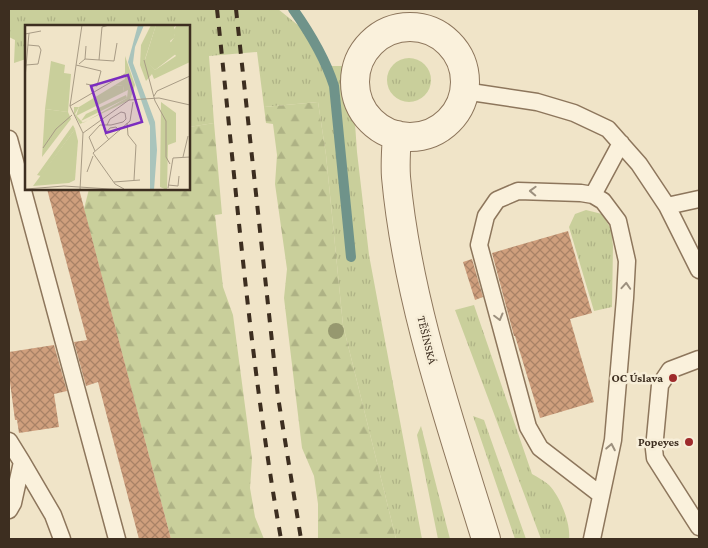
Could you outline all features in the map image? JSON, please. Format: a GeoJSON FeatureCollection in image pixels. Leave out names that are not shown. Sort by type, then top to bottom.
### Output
{"type":"FeatureCollection","features":[{"type":"Feature","properties":{"kind":"street"},"geometry":{"type":"LineString","coordinates":[[390,20],[406,27],[422,28],[438,34],[450,45],[460,59],[464,74],[464,91],[458,108],[447,123],[432,132],[414,137],[397,135],[380,128],[367,117],[358,102],[355,85],[357,68],[363,52],[390,20]]}},
{"type":"Feature","properties":{"kind":"street","name":"TĚŠÍNSKÁ"},"geometry":{"type":"LineString","coordinates":[[397,135],[396,176],[404,233],[416,292],[443,398],[486,539]]}},
{"type":"Feature","properties":{"kind":"lane"},"geometry":{"type":"LineString","coordinates":[[464,91],[537,102],[574,113],[608,129],[639,164],[667,206],[699,270]]}},
{"type":"Feature","properties":{"kind":"lane"},"geometry":{"type":"LineString","coordinates":[[9,139],[117,539]]}},
{"type":"Feature","properties":{"kind":"lane"},"geometry":{"type":"LineString","coordinates":[[593,195],[621,143]]}},
{"type":"Feature","properties":{"kind":"lane"},"geometry":{"type":"LineString","coordinates":[[592,539],[613,440],[628,261],[618,221],[603,201],[593,195],[581,193],[518,190],[497,200],[486,216],[479,245],[528,427],[540,448],[601,495]]}},
{"type":"Feature","properties":{"kind":"lane"},"geometry":{"type":"LineString","coordinates":[[667,206],[699,199]]}},
{"type":"Feature","properties":{"kind":"lane"},"geometry":{"type":"LineString","coordinates":[[699,359],[670,370],[660,385],[654,449],[655,458],[699,527]]}},
{"type":"Feature","properties":{"kind":"lane"},"geometry":{"type":"LineString","coordinates":[[9,441],[53,515],[62,539]]}},
{"type":"Feature","properties":{"kind":"lane"},"geometry":{"type":"LineString","coordinates":[[9,510],[13,503],[22,462]]}},
{"type":"Feature","properties":{"kind":"green space"},"geometry":{"type":"Polygon","coordinates":[[[9,9],[278,9],[304,30],[321,66],[351,66],[357,152],[369,255],[422,539],[396,539],[343,325],[326,155],[318,102],[264,107],[257,52],[209,56],[214,123],[190,127],[190,25],[25,25],[25,59],[14,63],[15,40],[9,37],[9,9]]]}},
{"type":"Feature","properties":{"kind":"green space"},"geometry":{"type":"Polygon","coordinates":[[[409,58],[421,62],[427,68],[431,80],[427,92],[421,98],[409,102],[397,98],[391,92],[387,80],[391,68],[397,62],[409,58]]]}},
{"type":"Feature","properties":{"kind":"green space"},"geometry":{"type":"Polygon","coordinates":[[[318,102],[326,155],[343,325],[396,539],[318,539],[318,504],[314,476],[302,448],[284,298],[287,269],[275,184],[277,155],[273,124],[266,123],[264,107],[318,102]]]}},
{"type":"Feature","properties":{"kind":"green space"},"geometry":{"type":"Polygon","coordinates":[[[214,123],[222,214],[215,215],[223,287],[233,315],[252,459],[250,488],[255,517],[264,539],[171,539],[84,209],[89,190],[190,190],[190,127],[214,123]]]}},
{"type":"Feature","properties":{"kind":"green space"},"geometry":{"type":"Polygon","coordinates":[[[586,210],[602,214],[611,229],[613,246],[612,307],[594,311],[569,227],[575,214],[586,210]]]}},
{"type":"Feature","properties":{"kind":"green space"},"geometry":{"type":"Polygon","coordinates":[[[474,305],[532,474],[549,485],[557,496],[564,510],[569,539],[541,539],[455,310],[474,305]]]}},
{"type":"Feature","properties":{"kind":"green space"},"geometry":{"type":"Polygon","coordinates":[[[473,416],[484,420],[526,539],[515,539],[473,416]]]}},
{"type":"Feature","properties":{"kind":"green space"},"geometry":{"type":"Polygon","coordinates":[[[421,426],[450,539],[438,539],[417,435],[421,426]]]}},
{"type":"Feature","properties":{"kind":"building"},"geometry":{"type":"Polygon","coordinates":[[[47,190],[79,190],[171,539],[139,539],[98,382],[86,386],[74,342],[87,340],[47,190]]]}},
{"type":"Feature","properties":{"kind":"building"},"geometry":{"type":"Polygon","coordinates":[[[568,231],[592,313],[570,319],[594,402],[540,418],[514,336],[492,253],[568,231]]]}},
{"type":"Feature","properties":{"kind":"building"},"geometry":{"type":"Polygon","coordinates":[[[472,259],[483,297],[475,300],[463,262],[472,259]]]}},
{"type":"Feature","properties":{"kind":"building"},"geometry":{"type":"Polygon","coordinates":[[[54,345],[67,391],[54,394],[59,427],[19,433],[17,420],[15,420],[9,375],[9,352],[54,345]]]}},
{"type":"Feature","properties":{"kind":"waterway"},"geometry":{"type":"LineString","coordinates":[[293,9],[316,46],[334,86],[351,257]]}},
{"type":"Feature","properties":{"kind":"railway"},"geometry":{"type":"LineString","coordinates":[[217,9],[252,341],[281,539]]}},
{"type":"Feature","properties":{"kind":"railway"},"geometry":{"type":"LineString","coordinates":[[236,9],[278,397],[301,539]]}},
{"type":"Feature","properties":{"kind":"place","name":"OC Úslava"},"geometry":{"type":"Point","coordinates":[673,378]}},
{"type":"Feature","properties":{"kind":"place","name":"Popeyes"},"geometry":{"type":"Point","coordinates":[689,442]}}]}
